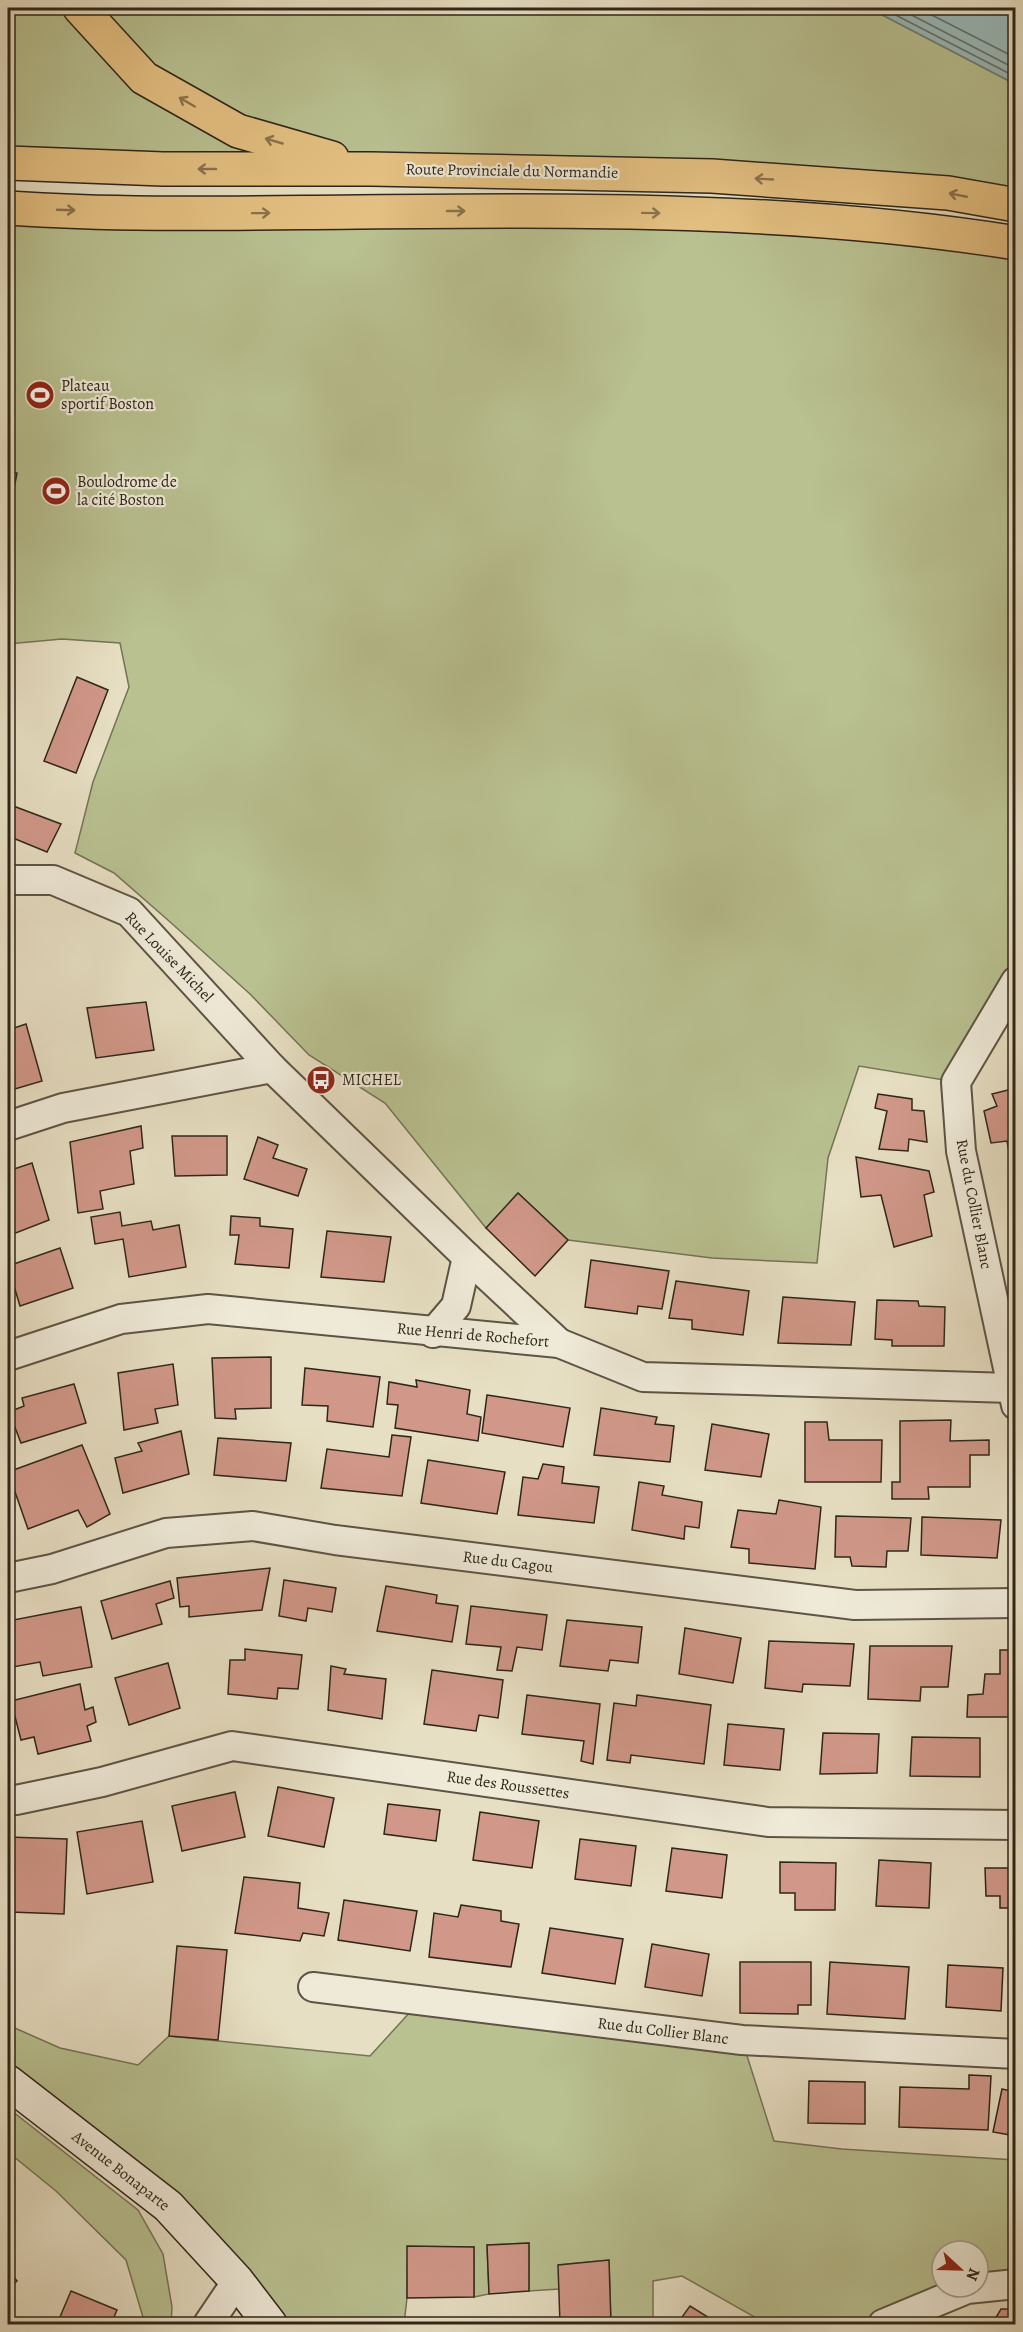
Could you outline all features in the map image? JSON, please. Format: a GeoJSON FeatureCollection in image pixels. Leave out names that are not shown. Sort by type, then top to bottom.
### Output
{"type":"FeatureCollection","features":[{"type":"Feature","properties":{"kind":"highway"},"geometry":{"type":"LineString","coordinates":[[80,8],[144,78],[238,131],[371,169]]}},
{"type":"Feature","properties":{"kind":"highway","name":"Route Provinciale du Normandie"},"geometry":{"type":"LineString","coordinates":[[8,164],[163,169],[371,169],[756,178],[948,193],[1016,206]]}},
{"type":"Feature","properties":{"kind":"highway"},"geometry":{"type":"LineString","coordinates":[[8,208],[161,214],[503,211],[709,214],[838,220],[939,231],[1016,243]]}},
{"type":"Feature","properties":{"kind":"main road","name":"Avenue Bonaparte"},"geometry":{"type":"LineString","coordinates":[[8,2082],[168,2206],[237,2281],[270,2325]]}},
{"type":"Feature","properties":{"kind":"street","name":"Rue Louise Michel"},"geometry":{"type":"LineString","coordinates":[[8,880],[53,880],[129,912],[272,1068],[559,1343]]}},
{"type":"Feature","properties":{"kind":"street","name":"Rue du Collier Blanc"},"geometry":{"type":"LineString","coordinates":[[1013,1396],[961,1151],[956,1082],[1016,981]]}},
{"type":"Feature","properties":{"kind":"street"},"geometry":{"type":"LineString","coordinates":[[8,1126],[63,1108],[272,1068]]}},
{"type":"Feature","properties":{"kind":"street"},"geometry":{"type":"LineString","coordinates":[[433,1333],[456,1305],[467,1257]]}},
{"type":"Feature","properties":{"kind":"street","name":"Rue Henri de Rochefort"},"geometry":{"type":"LineString","coordinates":[[8,1356],[120,1319],[208,1309],[433,1333],[559,1343],[643,1377],[1013,1396]]}},
{"type":"Feature","properties":{"kind":"street","name":"Rue du Cagou"},"geometry":{"type":"LineString","coordinates":[[8,1578],[52,1569],[166,1533],[253,1526],[335,1540],[855,1605],[1016,1603]]}},
{"type":"Feature","properties":{"kind":"street","name":"Rue des Roussettes"},"geometry":{"type":"LineString","coordinates":[[8,1798],[16,1800],[102,1782],[232,1746],[768,1822],[1016,1826]]}},
{"type":"Feature","properties":{"kind":"street","name":"Rue du Collier Blanc"},"geometry":{"type":"LineString","coordinates":[[313,1987],[742,2040],[1016,2054]]}},
{"type":"Feature","properties":{"kind":"street"},"geometry":{"type":"LineString","coordinates":[[208,2325],[237,2281]]}},
{"type":"Feature","properties":{"kind":"street"},"geometry":{"type":"LineString","coordinates":[[883,2325],[967,2289],[1016,2284]]}},
{"type":"Feature","properties":{"kind":"green space"},"geometry":{"type":"Polygon","coordinates":[[[8,8],[869,8],[1015,84],[1015,205],[948,193],[8,163],[8,8]]]}},
{"type":"Feature","properties":{"kind":"green space"},"geometry":{"type":"Polygon","coordinates":[[[8,208],[357,212],[1015,243],[1015,981],[956,1082],[859,1066],[828,1158],[817,1263],[712,1258],[568,1240],[518,1193],[486,1228],[385,1103],[309,1055],[250,994],[114,873],[75,853],[93,782],[129,687],[120,643],[62,639],[8,644],[8,208]]]}},
{"type":"Feature","properties":{"kind":"green space"},"geometry":{"type":"Polygon","coordinates":[[[421,2000],[742,2040],[774,2141],[842,2149],[1015,2160],[1015,2252],[1003,2285],[990,2289],[990,2239],[930,2239],[930,2299],[960,2299],[883,2324],[767,2324],[682,2276],[653,2281],[653,2324],[611,2324],[609,2260],[559,2265],[559,2289],[529,2291],[529,2243],[487,2245],[489,2294],[474,2297],[474,2247],[408,2247],[404,2324],[270,2324],[251,2301],[8,2082],[8,2025],[60,2048],[138,2065],[169,2036],[370,2056],[421,2000]]]}},
{"type":"Feature","properties":{"kind":"green space"},"geometry":{"type":"Polygon","coordinates":[[[8,2108],[138,2210],[163,2254],[172,2307],[171,2324],[145,2324],[126,2260],[56,2191],[8,2152],[8,2108]]]}},
{"type":"Feature","properties":{"kind":"water"},"geometry":{"type":"Polygon","coordinates":[[[869,8],[1015,8],[1015,84],[869,8]]]}},
{"type":"Feature","properties":{"kind":"building"},"geometry":{"type":"Polygon","coordinates":[[[8,471],[17,473],[10,510],[8,510],[8,471]]]}},
{"type":"Feature","properties":{"kind":"building"},"geometry":{"type":"Polygon","coordinates":[[[77,677],[108,690],[76,773],[44,761],[77,677]]]}},
{"type":"Feature","properties":{"kind":"building"},"geometry":{"type":"Polygon","coordinates":[[[8,804],[61,824],[47,852],[8,836],[8,804]]]}},
{"type":"Feature","properties":{"kind":"building"},"geometry":{"type":"Polygon","coordinates":[[[146,1002],[154,1050],[96,1058],[87,1008],[146,1002]]]}},
{"type":"Feature","properties":{"kind":"building"},"geometry":{"type":"Polygon","coordinates":[[[26,1024],[42,1081],[8,1091],[8,1030],[26,1024]]]}},
{"type":"Feature","properties":{"kind":"building"},"geometry":{"type":"Polygon","coordinates":[[[1016,1088],[1016,1162],[1011,1163],[1007,1141],[991,1143],[984,1111],[997,1106],[992,1094],[1016,1088]]]}},
{"type":"Feature","properties":{"kind":"building"},"geometry":{"type":"Polygon","coordinates":[[[878,1094],[912,1099],[912,1110],[924,1111],[927,1142],[909,1139],[908,1151],[879,1149],[887,1111],[875,1108],[878,1094]]]}},
{"type":"Feature","properties":{"kind":"building"},"geometry":{"type":"Polygon","coordinates":[[[141,1126],[143,1148],[130,1151],[134,1184],[100,1191],[103,1209],[78,1213],[70,1142],[141,1126]]]}},
{"type":"Feature","properties":{"kind":"building"},"geometry":{"type":"Polygon","coordinates":[[[172,1136],[227,1136],[227,1175],[175,1176],[172,1136]]]}},
{"type":"Feature","properties":{"kind":"building"},"geometry":{"type":"Polygon","coordinates":[[[258,1137],[278,1145],[273,1158],[307,1169],[298,1196],[244,1179],[258,1137]]]}},
{"type":"Feature","properties":{"kind":"building"},"geometry":{"type":"Polygon","coordinates":[[[856,1157],[929,1171],[934,1192],[924,1195],[932,1236],[894,1247],[881,1195],[861,1197],[856,1157]]]}},
{"type":"Feature","properties":{"kind":"building"},"geometry":{"type":"Polygon","coordinates":[[[32,1163],[49,1220],[8,1236],[8,1171],[32,1163]]]}},
{"type":"Feature","properties":{"kind":"building"},"geometry":{"type":"Polygon","coordinates":[[[1016,1188],[1016,1216],[1009,1190],[1016,1188]]]}},
{"type":"Feature","properties":{"kind":"building"},"geometry":{"type":"Polygon","coordinates":[[[518,1193],[568,1240],[535,1276],[486,1228],[518,1193]]]}},
{"type":"Feature","properties":{"kind":"building"},"geometry":{"type":"Polygon","coordinates":[[[120,1212],[122,1226],[151,1221],[153,1230],[179,1225],[186,1267],[129,1277],[123,1239],[95,1244],[91,1217],[120,1212]]]}},
{"type":"Feature","properties":{"kind":"building"},"geometry":{"type":"Polygon","coordinates":[[[231,1216],[260,1218],[260,1226],[293,1229],[289,1268],[235,1264],[239,1235],[230,1235],[231,1216]]]}},
{"type":"Feature","properties":{"kind":"building"},"geometry":{"type":"Polygon","coordinates":[[[327,1231],[391,1237],[384,1282],[321,1277],[327,1231]]]}},
{"type":"Feature","properties":{"kind":"building"},"geometry":{"type":"Polygon","coordinates":[[[60,1248],[73,1288],[20,1306],[8,1266],[60,1248]]]}},
{"type":"Feature","properties":{"kind":"building"},"geometry":{"type":"Polygon","coordinates":[[[591,1260],[669,1271],[662,1309],[638,1306],[637,1314],[585,1307],[591,1260]]]}},
{"type":"Feature","properties":{"kind":"building"},"geometry":{"type":"Polygon","coordinates":[[[676,1281],[749,1291],[743,1335],[692,1329],[692,1320],[669,1318],[676,1281]]]}},
{"type":"Feature","properties":{"kind":"building"},"geometry":{"type":"Polygon","coordinates":[[[783,1297],[855,1302],[851,1345],[778,1343],[783,1297]]]}},
{"type":"Feature","properties":{"kind":"building"},"geometry":{"type":"Polygon","coordinates":[[[877,1300],[918,1301],[919,1306],[945,1307],[944,1346],[892,1346],[892,1340],[875,1339],[877,1300]]]}},
{"type":"Feature","properties":{"kind":"building"},"geometry":{"type":"Polygon","coordinates":[[[271,1357],[271,1408],[235,1409],[236,1419],[215,1418],[212,1358],[271,1357]]]}},
{"type":"Feature","properties":{"kind":"building"},"geometry":{"type":"Polygon","coordinates":[[[173,1364],[178,1405],[155,1409],[158,1423],[124,1430],[118,1373],[173,1364]]]}},
{"type":"Feature","properties":{"kind":"building"},"geometry":{"type":"Polygon","coordinates":[[[305,1368],[380,1377],[373,1427],[327,1421],[328,1406],[302,1405],[305,1368]]]}},
{"type":"Feature","properties":{"kind":"building"},"geometry":{"type":"Polygon","coordinates":[[[416,1380],[470,1390],[467,1414],[481,1417],[478,1441],[395,1428],[398,1405],[387,1404],[389,1382],[417,1387],[416,1380]]]}},
{"type":"Feature","properties":{"kind":"building"},"geometry":{"type":"Polygon","coordinates":[[[74,1384],[86,1423],[21,1443],[9,1412],[24,1406],[22,1398],[74,1384]]]}},
{"type":"Feature","properties":{"kind":"building"},"geometry":{"type":"Polygon","coordinates":[[[487,1395],[570,1408],[563,1447],[482,1433],[487,1395]]]}},
{"type":"Feature","properties":{"kind":"building"},"geometry":{"type":"Polygon","coordinates":[[[601,1408],[657,1417],[655,1424],[674,1426],[670,1462],[594,1455],[601,1408]]]}},
{"type":"Feature","properties":{"kind":"building"},"geometry":{"type":"Polygon","coordinates":[[[951,1420],[950,1441],[989,1440],[989,1455],[970,1455],[970,1487],[928,1487],[929,1499],[892,1499],[892,1482],[900,1482],[900,1421],[951,1420]]]}},
{"type":"Feature","properties":{"kind":"building"},"geometry":{"type":"Polygon","coordinates":[[[805,1422],[827,1422],[829,1440],[882,1440],[881,1482],[805,1482],[805,1422]]]}},
{"type":"Feature","properties":{"kind":"building"},"geometry":{"type":"Polygon","coordinates":[[[712,1424],[769,1434],[761,1477],[705,1470],[712,1424]]]}},
{"type":"Feature","properties":{"kind":"building"},"geometry":{"type":"Polygon","coordinates":[[[181,1431],[189,1474],[123,1493],[115,1458],[142,1451],[138,1443],[181,1431]]]}},
{"type":"Feature","properties":{"kind":"building"},"geometry":{"type":"Polygon","coordinates":[[[392,1435],[411,1437],[402,1496],[321,1488],[327,1449],[389,1457],[392,1435]]]}},
{"type":"Feature","properties":{"kind":"building"},"geometry":{"type":"Polygon","coordinates":[[[218,1438],[291,1443],[286,1481],[214,1475],[218,1438]]]}},
{"type":"Feature","properties":{"kind":"building"},"geometry":{"type":"Polygon","coordinates":[[[82,1445],[110,1514],[87,1527],[78,1510],[28,1529],[8,1472],[82,1445]]]}},
{"type":"Feature","properties":{"kind":"building"},"geometry":{"type":"Polygon","coordinates":[[[428,1460],[505,1472],[497,1514],[421,1503],[428,1460]]]}},
{"type":"Feature","properties":{"kind":"building"},"geometry":{"type":"Polygon","coordinates":[[[543,1464],[564,1467],[562,1483],[599,1487],[594,1523],[518,1515],[523,1477],[538,1479],[543,1464]]]}},
{"type":"Feature","properties":{"kind":"building"},"geometry":{"type":"Polygon","coordinates":[[[639,1482],[664,1486],[662,1495],[702,1502],[699,1528],[685,1526],[684,1539],[632,1530],[639,1482]]]}},
{"type":"Feature","properties":{"kind":"building"},"geometry":{"type":"Polygon","coordinates":[[[779,1500],[821,1507],[815,1569],[749,1563],[749,1549],[731,1547],[738,1510],[776,1514],[779,1500]]]}},
{"type":"Feature","properties":{"kind":"building"},"geometry":{"type":"Polygon","coordinates":[[[836,1516],[911,1518],[908,1551],[887,1551],[886,1567],[852,1566],[850,1557],[835,1557],[836,1516]]]}},
{"type":"Feature","properties":{"kind":"building"},"geometry":{"type":"Polygon","coordinates":[[[922,1517],[1001,1520],[997,1558],[921,1555],[922,1517]]]}},
{"type":"Feature","properties":{"kind":"building"},"geometry":{"type":"Polygon","coordinates":[[[270,1568],[262,1610],[189,1617],[189,1606],[180,1607],[177,1578],[270,1568]]]}},
{"type":"Feature","properties":{"kind":"building"},"geometry":{"type":"Polygon","coordinates":[[[284,1580],[336,1588],[332,1612],[308,1608],[306,1621],[279,1616],[284,1580]]]}},
{"type":"Feature","properties":{"kind":"building"},"geometry":{"type":"Polygon","coordinates":[[[170,1581],[174,1598],[156,1604],[162,1624],[112,1639],[101,1601],[170,1581]]]}},
{"type":"Feature","properties":{"kind":"building"},"geometry":{"type":"Polygon","coordinates":[[[386,1586],[437,1595],[436,1603],[458,1606],[452,1642],[377,1631],[386,1586]]]}},
{"type":"Feature","properties":{"kind":"building"},"geometry":{"type":"Polygon","coordinates":[[[471,1606],[547,1615],[542,1650],[517,1647],[512,1671],[497,1670],[501,1647],[466,1644],[471,1606]]]}},
{"type":"Feature","properties":{"kind":"building"},"geometry":{"type":"Polygon","coordinates":[[[81,1607],[92,1667],[43,1676],[40,1662],[13,1667],[8,1640],[8,1621],[81,1607]]]}},
{"type":"Feature","properties":{"kind":"building"},"geometry":{"type":"Polygon","coordinates":[[[567,1620],[642,1627],[638,1663],[610,1660],[608,1671],[560,1666],[567,1620]]]}},
{"type":"Feature","properties":{"kind":"building"},"geometry":{"type":"Polygon","coordinates":[[[685,1628],[741,1638],[733,1683],[679,1674],[685,1628]]]}},
{"type":"Feature","properties":{"kind":"building"},"geometry":{"type":"Polygon","coordinates":[[[769,1641],[854,1644],[850,1686],[803,1684],[802,1692],[765,1688],[769,1641]]]}},
{"type":"Feature","properties":{"kind":"building"},"geometry":{"type":"Polygon","coordinates":[[[870,1646],[952,1646],[948,1687],[921,1687],[920,1701],[868,1699],[870,1646]]]}},
{"type":"Feature","properties":{"kind":"building"},"geometry":{"type":"Polygon","coordinates":[[[245,1649],[302,1655],[298,1689],[278,1688],[277,1699],[228,1694],[230,1660],[245,1660],[245,1649]]]}},
{"type":"Feature","properties":{"kind":"building"},"geometry":{"type":"Polygon","coordinates":[[[1000,1650],[1016,1650],[1016,1717],[967,1717],[968,1695],[983,1694],[985,1674],[1000,1674],[1000,1650]]]}},
{"type":"Feature","properties":{"kind":"building"},"geometry":{"type":"Polygon","coordinates":[[[168,1663],[180,1708],[129,1725],[115,1678],[168,1663]]]}},
{"type":"Feature","properties":{"kind":"building"},"geometry":{"type":"Polygon","coordinates":[[[331,1666],[346,1669],[344,1674],[386,1679],[382,1719],[328,1710],[331,1666]]]}},
{"type":"Feature","properties":{"kind":"building"},"geometry":{"type":"Polygon","coordinates":[[[432,1670],[503,1680],[498,1718],[479,1715],[476,1731],[424,1724],[432,1670]]]}},
{"type":"Feature","properties":{"kind":"building"},"geometry":{"type":"Polygon","coordinates":[[[80,1684],[85,1710],[93,1707],[96,1722],[87,1726],[91,1741],[38,1754],[34,1737],[21,1740],[11,1701],[80,1684]]]}},
{"type":"Feature","properties":{"kind":"building"},"geometry":{"type":"Polygon","coordinates":[[[527,1695],[600,1704],[593,1764],[581,1761],[584,1741],[522,1734],[527,1695]]]}},
{"type":"Feature","properties":{"kind":"building"},"geometry":{"type":"Polygon","coordinates":[[[637,1695],[711,1705],[704,1764],[631,1755],[630,1763],[607,1760],[614,1703],[636,1706],[637,1695]]]}},
{"type":"Feature","properties":{"kind":"building"},"geometry":{"type":"Polygon","coordinates":[[[728,1724],[784,1729],[780,1770],[724,1765],[728,1724]]]}},
{"type":"Feature","properties":{"kind":"building"},"geometry":{"type":"Polygon","coordinates":[[[823,1733],[879,1734],[877,1773],[820,1774],[823,1733]]]}},
{"type":"Feature","properties":{"kind":"building"},"geometry":{"type":"Polygon","coordinates":[[[912,1737],[980,1738],[980,1777],[910,1776],[912,1737]]]}},
{"type":"Feature","properties":{"kind":"building"},"geometry":{"type":"Polygon","coordinates":[[[278,1787],[334,1798],[324,1847],[268,1836],[278,1787]]]}},
{"type":"Feature","properties":{"kind":"building"},"geometry":{"type":"Polygon","coordinates":[[[235,1792],[245,1837],[182,1851],[172,1806],[235,1792]]]}},
{"type":"Feature","properties":{"kind":"building"},"geometry":{"type":"Polygon","coordinates":[[[388,1804],[440,1810],[436,1841],[384,1834],[388,1804]]]}},
{"type":"Feature","properties":{"kind":"building"},"geometry":{"type":"Polygon","coordinates":[[[480,1812],[539,1821],[532,1868],[473,1860],[480,1812]]]}},
{"type":"Feature","properties":{"kind":"building"},"geometry":{"type":"Polygon","coordinates":[[[142,1821],[153,1882],[87,1894],[77,1832],[142,1821]]]}},
{"type":"Feature","properties":{"kind":"building"},"geometry":{"type":"Polygon","coordinates":[[[8,1837],[67,1839],[64,1914],[10,1912],[12,1876],[8,1876],[8,1837]]]}},
{"type":"Feature","properties":{"kind":"building"},"geometry":{"type":"Polygon","coordinates":[[[580,1839],[636,1846],[631,1886],[575,1879],[580,1839]]]}},
{"type":"Feature","properties":{"kind":"building"},"geometry":{"type":"Polygon","coordinates":[[[672,1848],[727,1855],[722,1898],[666,1891],[672,1848]]]}},
{"type":"Feature","properties":{"kind":"building"},"geometry":{"type":"Polygon","coordinates":[[[879,1860],[931,1863],[929,1908],[876,1906],[879,1860]]]}},
{"type":"Feature","properties":{"kind":"building"},"geometry":{"type":"Polygon","coordinates":[[[780,1862],[836,1863],[835,1910],[795,1910],[795,1893],[780,1893],[780,1862]]]}},
{"type":"Feature","properties":{"kind":"building"},"geometry":{"type":"Polygon","coordinates":[[[985,1868],[1016,1868],[1016,1908],[1000,1908],[1000,1896],[986,1896],[985,1868]]]}},
{"type":"Feature","properties":{"kind":"building"},"geometry":{"type":"Polygon","coordinates":[[[244,1877],[300,1883],[298,1908],[329,1913],[324,1936],[303,1933],[300,1941],[235,1933],[244,1877]]]}},
{"type":"Feature","properties":{"kind":"building"},"geometry":{"type":"Polygon","coordinates":[[[344,1900],[417,1911],[410,1951],[338,1940],[344,1900]]]}},
{"type":"Feature","properties":{"kind":"building"},"geometry":{"type":"Polygon","coordinates":[[[461,1905],[501,1911],[501,1921],[519,1924],[511,1967],[429,1957],[434,1913],[458,1917],[461,1905]]]}},
{"type":"Feature","properties":{"kind":"building"},"geometry":{"type":"Polygon","coordinates":[[[550,1928],[623,1939],[615,1984],[542,1973],[550,1928]]]}},
{"type":"Feature","properties":{"kind":"building"},"geometry":{"type":"Polygon","coordinates":[[[652,1944],[709,1954],[702,1996],[645,1987],[652,1944]]]}},
{"type":"Feature","properties":{"kind":"building"},"geometry":{"type":"Polygon","coordinates":[[[177,1946],[227,1950],[218,2040],[169,2036],[177,1946]]]}},
{"type":"Feature","properties":{"kind":"building"},"geometry":{"type":"Polygon","coordinates":[[[740,1962],[811,1962],[811,2005],[798,2005],[798,2014],[740,2013],[740,1962]]]}},
{"type":"Feature","properties":{"kind":"building"},"geometry":{"type":"Polygon","coordinates":[[[830,1962],[909,1967],[905,2019],[827,2014],[830,1962]]]}},
{"type":"Feature","properties":{"kind":"building"},"geometry":{"type":"Polygon","coordinates":[[[948,1965],[1003,1968],[1001,2011],[946,2007],[948,1965]]]}},
{"type":"Feature","properties":{"kind":"building"},"geometry":{"type":"Polygon","coordinates":[[[969,2075],[991,2076],[988,2130],[899,2127],[900,2087],[969,2089],[969,2075]]]}},
{"type":"Feature","properties":{"kind":"building"},"geometry":{"type":"Polygon","coordinates":[[[809,2081],[865,2082],[865,2124],[808,2123],[809,2081]]]}},
{"type":"Feature","properties":{"kind":"building"},"geometry":{"type":"Polygon","coordinates":[[[1002,2089],[1016,2092],[1016,2136],[993,2132],[1002,2089]]]}},
{"type":"Feature","properties":{"kind":"building"},"geometry":{"type":"Polygon","coordinates":[[[529,2243],[529,2291],[489,2294],[487,2245],[529,2243]]]}},
{"type":"Feature","properties":{"kind":"building"},"geometry":{"type":"Polygon","coordinates":[[[407,2246],[474,2247],[474,2297],[407,2298],[407,2246]]]}},
{"type":"Feature","properties":{"kind":"building"},"geometry":{"type":"Polygon","coordinates":[[[609,2260],[611,2324],[560,2324],[558,2265],[609,2260]]]}},
{"type":"Feature","properties":{"kind":"building"},"geometry":{"type":"Polygon","coordinates":[[[8,2270],[17,2281],[8,2289],[8,2270]]]}},
{"type":"Feature","properties":{"kind":"building"},"geometry":{"type":"Polygon","coordinates":[[[71,2291],[117,2310],[111,2324],[57,2324],[71,2291]]]}},
{"type":"Feature","properties":{"kind":"building"},"geometry":{"type":"Polygon","coordinates":[[[690,2306],[719,2324],[677,2324],[690,2306]]]}},
{"type":"Feature","properties":{"kind":"building"},"geometry":{"type":"Polygon","coordinates":[[[1001,2309],[1016,2309],[1016,2324],[992,2324],[1001,2309]]]}},
{"type":"Feature","properties":{"kind":"place","name":"Plateau sportif Boston"},"geometry":{"type":"Point","coordinates":[40,395]}},
{"type":"Feature","properties":{"kind":"place","name":"Boulodrome de la cité Boston"},"geometry":{"type":"Point","coordinates":[56,491]}},
{"type":"Feature","properties":{"kind":"place","name":"MICHEL"},"geometry":{"type":"Point","coordinates":[321,1080]}}]}
